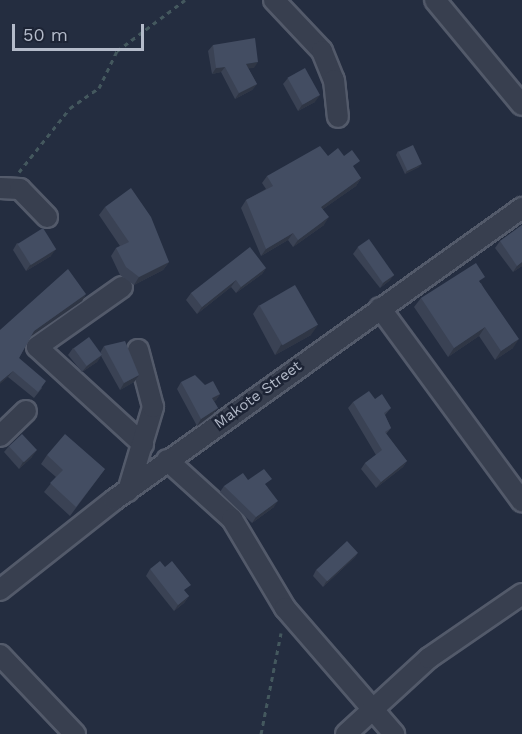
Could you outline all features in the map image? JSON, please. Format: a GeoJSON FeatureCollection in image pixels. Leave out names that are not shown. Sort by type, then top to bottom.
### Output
{"type":"FeatureCollection","features":[{"type":"Feature","properties":{"kind":"street"},"geometry":{"type":"LineString","coordinates":[[274,0],[322,51],[334,80],[338,117]]}},
{"type":"Feature","properties":{"kind":"street"},"geometry":{"type":"LineString","coordinates":[[435,0],[522,105]]}},
{"type":"Feature","properties":{"kind":"street"},"geometry":{"type":"LineString","coordinates":[[3,187],[20,189],[47,217]]}},
{"type":"Feature","properties":{"kind":"street","name":"Makote Street"},"geometry":{"type":"LineString","coordinates":[[0,590],[167,460],[522,208]]}},
{"type":"Feature","properties":{"kind":"street"},"geometry":{"type":"LineString","coordinates":[[122,287],[50,333],[37,347],[143,444]]}},
{"type":"Feature","properties":{"kind":"street"},"geometry":{"type":"LineString","coordinates":[[380,308],[522,501]]}},
{"type":"Feature","properties":{"kind":"street"},"geometry":{"type":"LineString","coordinates":[[128,491],[153,407],[138,350]]}},
{"type":"Feature","properties":{"kind":"street"},"geometry":{"type":"LineString","coordinates":[[0,436],[26,411]]}},
{"type":"Feature","properties":{"kind":"street"},"geometry":{"type":"LineString","coordinates":[[167,460],[232,519],[285,608],[394,734]]}},
{"type":"Feature","properties":{"kind":"street"},"geometry":{"type":"LineString","coordinates":[[346,734],[370,708],[522,594]]}},
{"type":"Feature","properties":{"kind":"street"},"geometry":{"type":"LineString","coordinates":[[0,655],[75,734]]}},
{"type":"Feature","properties":{"kind":"path"},"geometry":{"type":"LineString","coordinates":[[3,187],[70,108],[99,88],[117,51],[185,0]]}},
{"type":"Feature","properties":{"kind":"path"},"geometry":{"type":"LineString","coordinates":[[261,734],[285,608]]}},
{"type":"Feature","properties":{"kind":"building"},"geometry":{"type":"Polygon","coordinates":[[[255,38],[258,62],[246,64],[257,84],[239,93],[225,67],[216,68],[213,45],[255,38]]]}},
{"type":"Feature","properties":{"kind":"building"},"geometry":{"type":"Polygon","coordinates":[[[305,68],[320,95],[303,105],[288,78],[305,68]]]}},
{"type":"Feature","properties":{"kind":"building"},"geometry":{"type":"Polygon","coordinates":[[[413,145],[422,164],[407,171],[398,152],[413,145]]]}},
{"type":"Feature","properties":{"kind":"building"},"geometry":{"type":"Polygon","coordinates":[[[320,146],[328,156],[338,148],[344,156],[352,150],[360,161],[353,166],[361,178],[321,207],[329,217],[298,240],[293,233],[266,249],[246,200],[273,186],[267,176],[320,146]]]}},
{"type":"Feature","properties":{"kind":"building"},"geometry":{"type":"Polygon","coordinates":[[[131,188],[151,217],[169,262],[139,277],[126,267],[116,248],[129,242],[105,207],[131,188]]]}},
{"type":"Feature","properties":{"kind":"building"},"geometry":{"type":"Polygon","coordinates":[[[522,225],[522,262],[517,266],[500,241],[522,225]]]}},
{"type":"Feature","properties":{"kind":"building"},"geometry":{"type":"Polygon","coordinates":[[[43,228],[56,249],[31,265],[18,244],[43,228]]]}},
{"type":"Feature","properties":{"kind":"building"},"geometry":{"type":"Polygon","coordinates":[[[369,239],[394,275],[383,283],[358,247],[369,239]]]}},
{"type":"Feature","properties":{"kind":"building"},"geometry":{"type":"Polygon","coordinates":[[[250,247],[266,268],[241,287],[236,280],[202,307],[191,293],[250,247]]]}},
{"type":"Feature","properties":{"kind":"building"},"geometry":{"type":"Polygon","coordinates":[[[476,263],[485,277],[479,281],[519,339],[501,351],[485,327],[454,348],[421,298],[476,263]]]}},
{"type":"Feature","properties":{"kind":"building"},"geometry":{"type":"Polygon","coordinates":[[[68,269],[86,294],[34,331],[19,358],[46,381],[38,392],[13,371],[0,382],[0,330],[68,269]]]}},
{"type":"Feature","properties":{"kind":"building"},"geometry":{"type":"Polygon","coordinates":[[[295,285],[318,325],[282,345],[259,306],[295,285]]]}},
{"type":"Feature","properties":{"kind":"building"},"geometry":{"type":"Polygon","coordinates":[[[89,337],[102,355],[87,366],[74,348],[89,337]]]}},
{"type":"Feature","properties":{"kind":"building"},"geometry":{"type":"Polygon","coordinates":[[[125,341],[139,375],[124,383],[104,346],[125,341]]]}},
{"type":"Feature","properties":{"kind":"building"},"geometry":{"type":"Polygon","coordinates":[[[195,375],[205,385],[213,381],[220,394],[212,398],[218,408],[201,419],[181,382],[195,375]]]}},
{"type":"Feature","properties":{"kind":"building"},"geometry":{"type":"Polygon","coordinates":[[[369,391],[375,399],[382,394],[391,408],[384,413],[391,428],[385,432],[407,461],[381,482],[365,463],[382,450],[353,402],[369,391]]]}},
{"type":"Feature","properties":{"kind":"building"},"geometry":{"type":"Polygon","coordinates":[[[22,434],[37,450],[24,462],[9,446],[22,434]]]}},
{"type":"Feature","properties":{"kind":"building"},"geometry":{"type":"Polygon","coordinates":[[[65,434],[105,469],[76,507],[50,483],[63,470],[47,455],[65,434]]]}},
{"type":"Feature","properties":{"kind":"building"},"geometry":{"type":"Polygon","coordinates":[[[264,469],[272,479],[265,484],[278,501],[256,517],[224,486],[243,473],[248,480],[264,469]]]}},
{"type":"Feature","properties":{"kind":"building"},"geometry":{"type":"Polygon","coordinates":[[[347,541],[358,553],[327,581],[316,570],[347,541]]]}},
{"type":"Feature","properties":{"kind":"building"},"geometry":{"type":"Polygon","coordinates":[[[160,561],[165,567],[172,561],[191,585],[184,590],[189,596],[178,605],[150,569],[160,561]]]}}]}
